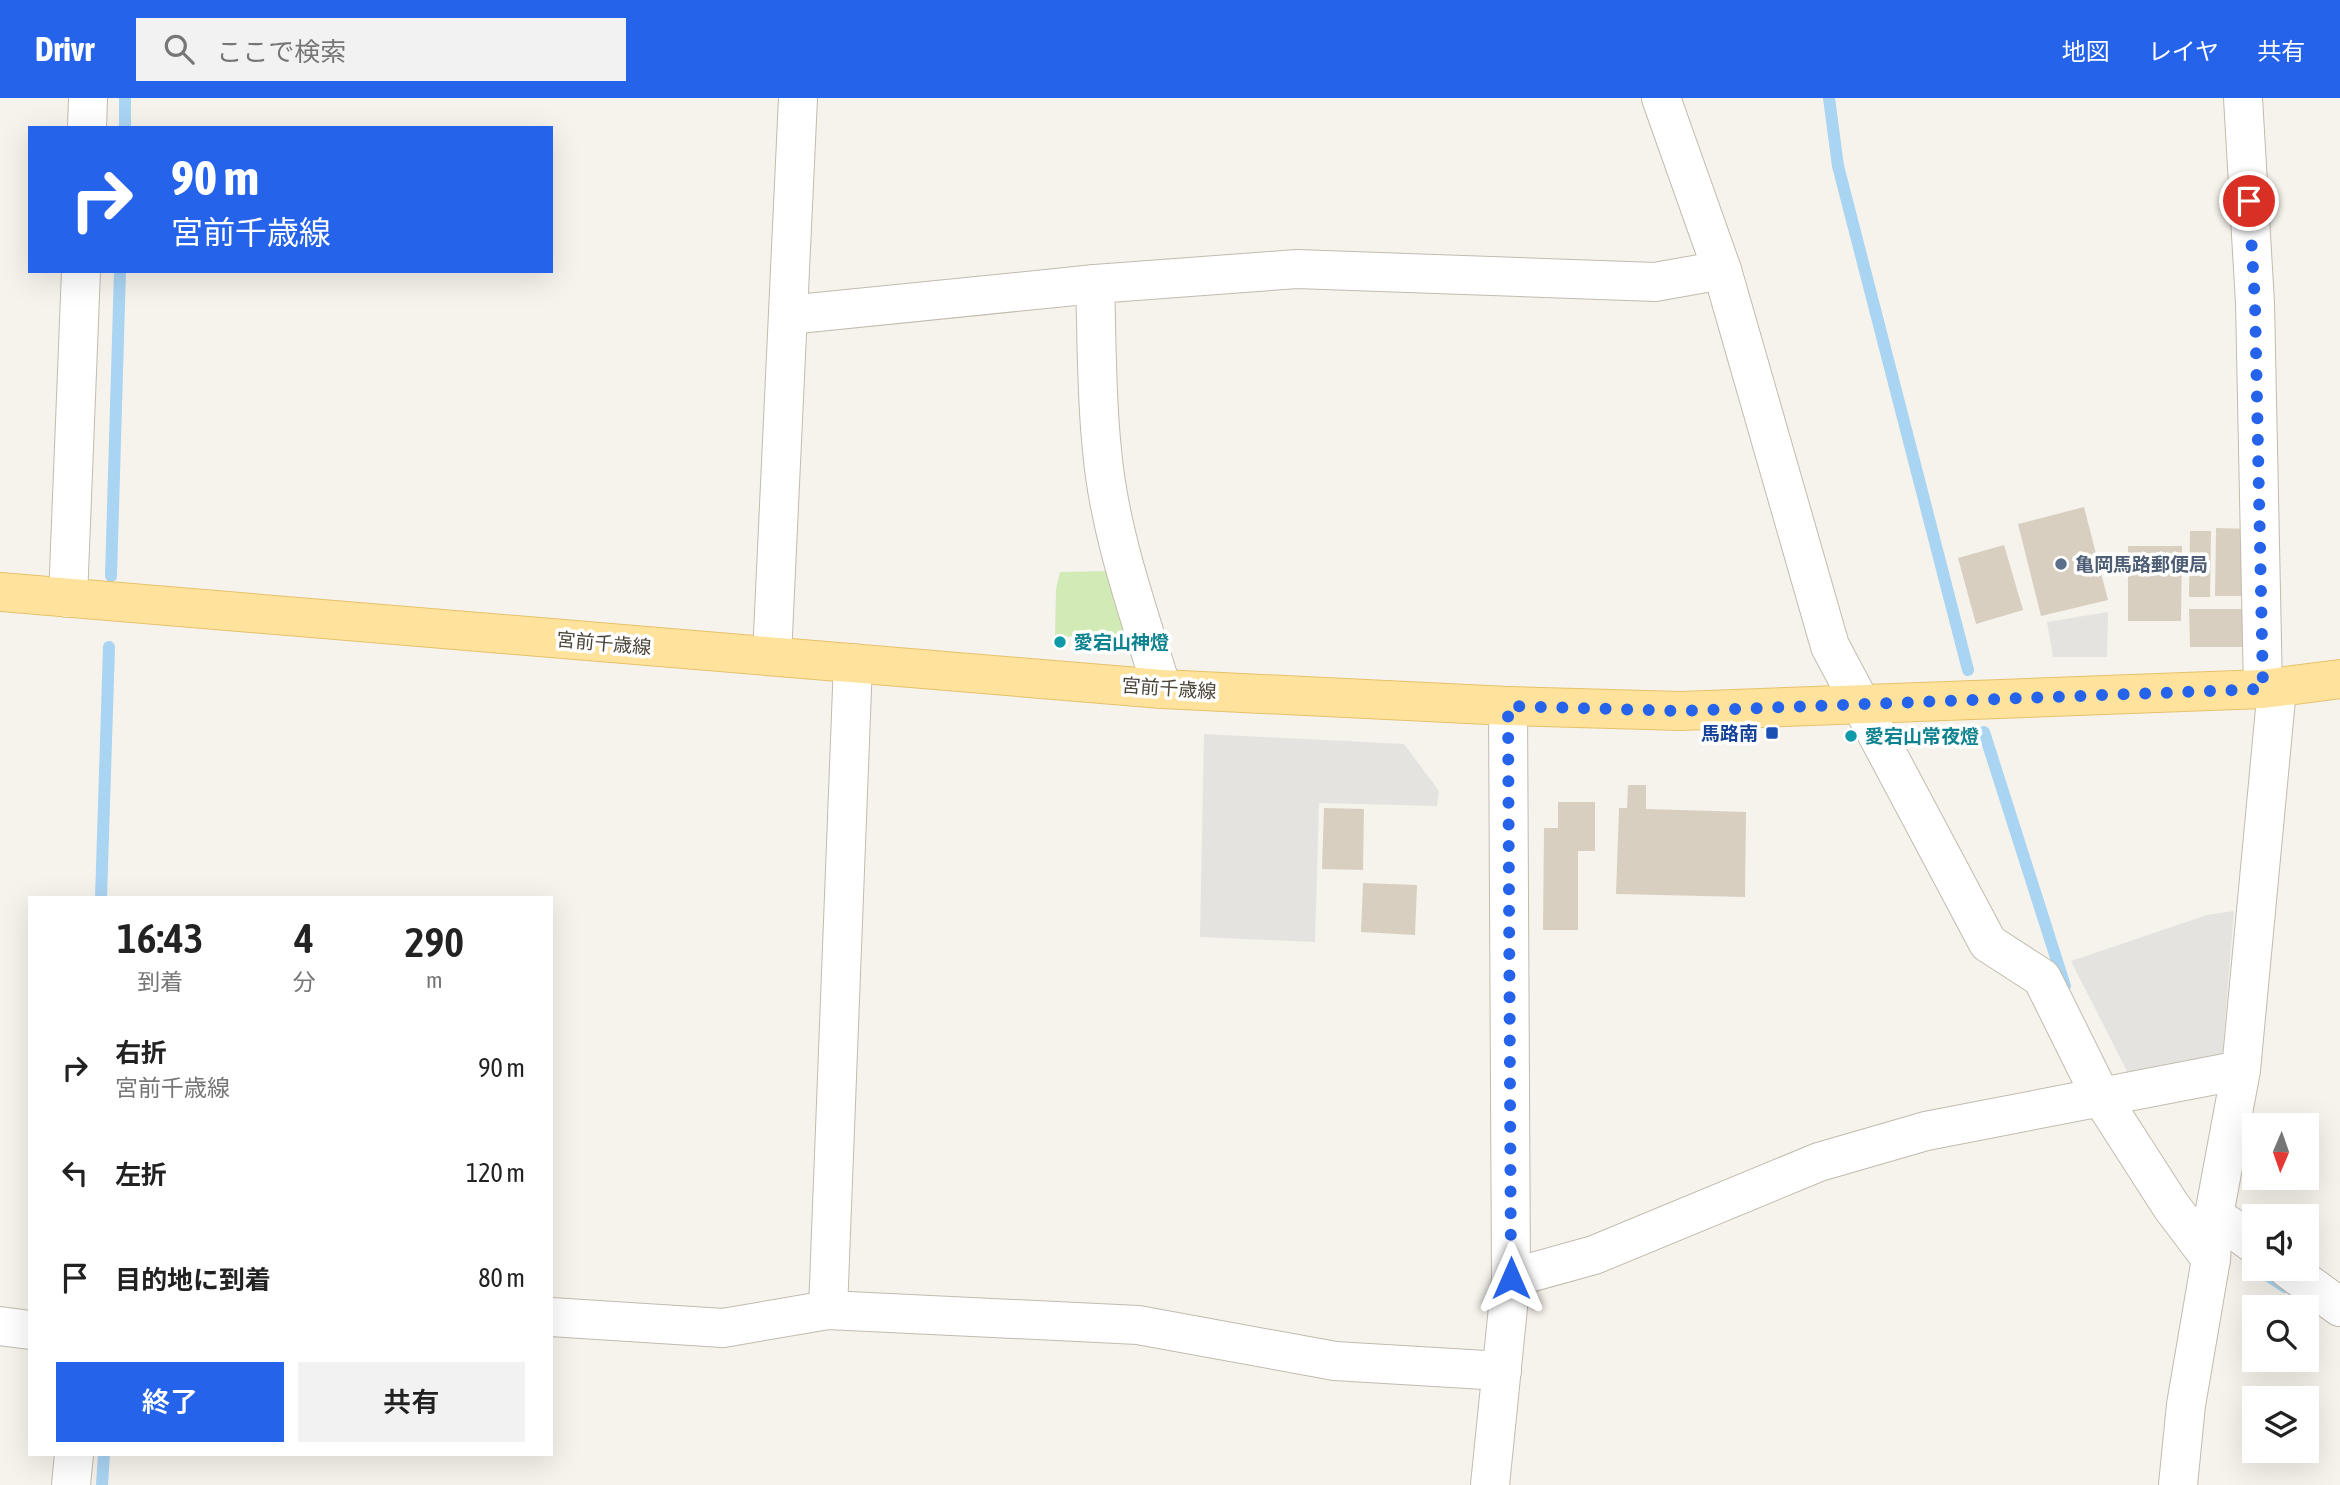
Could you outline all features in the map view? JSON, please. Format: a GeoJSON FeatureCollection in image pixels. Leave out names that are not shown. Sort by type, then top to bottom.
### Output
{"type":"FeatureCollection","features":[{"type":"Feature","properties":{"kind":"main road","name":"宮前千歳線"},"geometry":{"type":"LineString","coordinates":[[0,592],[1162,688],[1508,706],[1681,711],[2270,689],[2340,679]]}},
{"type":"Feature","properties":{"kind":"street"},"geometry":{"type":"LineString","coordinates":[[87,126],[88,98]]}},
{"type":"Feature","properties":{"kind":"street"},"geometry":{"type":"LineString","coordinates":[[772,656],[798,98]]}},
{"type":"Feature","properties":{"kind":"street"},"geometry":{"type":"LineString","coordinates":[[1661,98],[1722,270],[1830,646],[1988,943],[2042,978],[2101,1097],[2171,1206],[2211,1259]]}},
{"type":"Feature","properties":{"kind":"street"},"geometry":{"type":"LineString","coordinates":[[2178,1485],[2186,1405],[2211,1259],[2214,1215],[2241,1070],[2270,689],[2255,303],[2243,98]]}},
{"type":"Feature","properties":{"kind":"street"},"geometry":{"type":"LineString","coordinates":[[788,315],[1095,284],[1297,269],[1655,282],[1722,270]]}},
{"type":"Feature","properties":{"kind":"street"},"geometry":{"type":"LineString","coordinates":[[68,598],[81,273]]}},
{"type":"Feature","properties":{"kind":"street"},"geometry":{"type":"LineString","coordinates":[[1095,284],[1102,450],[1111,510],[1132,593],[1162,688]]}},
{"type":"Feature","properties":{"kind":"street"},"geometry":{"type":"LineString","coordinates":[[828,1310],[853,663]]}},
{"type":"Feature","properties":{"kind":"street"},"geometry":{"type":"LineString","coordinates":[[1490,1485],[1511,1278],[1508,706]]}},
{"type":"Feature","properties":{"kind":"street"},"geometry":{"type":"LineString","coordinates":[[1511,1278],[1594,1255],[1819,1161],[1926,1131],[2241,1070]]}},
{"type":"Feature","properties":{"kind":"street"},"geometry":{"type":"LineString","coordinates":[[2214,1215],[2242,1235]]}},
{"type":"Feature","properties":{"kind":"street"},"geometry":{"type":"LineString","coordinates":[[2304,1281],[2340,1307]]}},
{"type":"Feature","properties":{"kind":"street"},"geometry":{"type":"LineString","coordinates":[[553,1318],[723,1328],[828,1310],[1138,1325],[1335,1361],[1502,1371]]}},
{"type":"Feature","properties":{"kind":"street"},"geometry":{"type":"LineString","coordinates":[[0,1326],[28,1330]]}},
{"type":"Feature","properties":{"kind":"street"},"geometry":{"type":"LineString","coordinates":[[71,1485],[74,1456]]}},
{"type":"Feature","properties":{"kind":"green space"},"geometry":{"type":"Polygon","coordinates":[[[1113,571],[1130,638],[1055,636],[1056,589],[1060,572],[1113,571]]]}},
{"type":"Feature","properties":{"kind":"shaded area"},"geometry":{"type":"Polygon","coordinates":[[[2108,612],[2107,657],[2053,657],[2047,622],[2108,612]]]}},
{"type":"Feature","properties":{"kind":"shaded area"},"geometry":{"type":"Polygon","coordinates":[[[1204,734],[1404,744],[1439,791],[1437,806],[1319,803],[1315,942],[1200,937],[1204,734]]]}},
{"type":"Feature","properties":{"kind":"shaded area"},"geometry":{"type":"Polygon","coordinates":[[[2234,911],[2222,1060],[2132,1081],[2071,961],[2207,915],[2234,911]]]}},
{"type":"Feature","properties":{"kind":"building"},"geometry":{"type":"Polygon","coordinates":[[[2084,507],[2108,600],[2041,616],[2018,524],[2084,507]]]}},
{"type":"Feature","properties":{"kind":"building"},"geometry":{"type":"Polygon","coordinates":[[[2216,528],[2250,529],[2250,596],[2215,596],[2216,528]]]}},
{"type":"Feature","properties":{"kind":"building"},"geometry":{"type":"Polygon","coordinates":[[[2190,531],[2211,531],[2210,597],[2189,597],[2190,531]]]}},
{"type":"Feature","properties":{"kind":"building"},"geometry":{"type":"Polygon","coordinates":[[[2004,545],[2023,610],[1976,624],[1958,558],[2004,545]]]}},
{"type":"Feature","properties":{"kind":"building"},"geometry":{"type":"Polygon","coordinates":[[[2128,546],[2182,546],[2181,621],[2128,621],[2128,546]]]}},
{"type":"Feature","properties":{"kind":"building"},"geometry":{"type":"Polygon","coordinates":[[[2189,609],[2247,609],[2247,647],[2190,647],[2189,609]]]}},
{"type":"Feature","properties":{"kind":"building"},"geometry":{"type":"Polygon","coordinates":[[[1628,785],[1646,785],[1646,809],[1746,812],[1745,897],[1616,894],[1619,808],[1627,808],[1628,785]]]}},
{"type":"Feature","properties":{"kind":"building"},"geometry":{"type":"Polygon","coordinates":[[[1558,802],[1595,802],[1595,851],[1578,851],[1578,930],[1543,930],[1544,828],[1558,828],[1558,802]]]}},
{"type":"Feature","properties":{"kind":"building"},"geometry":{"type":"Polygon","coordinates":[[[1324,808],[1364,809],[1363,870],[1322,869],[1324,808]]]}},
{"type":"Feature","properties":{"kind":"building"},"geometry":{"type":"Polygon","coordinates":[[[1363,883],[1417,885],[1415,935],[1361,932],[1363,883]]]}},
{"type":"Feature","properties":{"kind":"waterway"},"geometry":{"type":"LineString","coordinates":[[125,98],[125,126]]}},
{"type":"Feature","properties":{"kind":"waterway"},"geometry":{"type":"LineString","coordinates":[[1829,98],[1838,166],[1968,670]]}},
{"type":"Feature","properties":{"kind":"waterway"},"geometry":{"type":"LineString","coordinates":[[111,576],[120,273]]}},
{"type":"Feature","properties":{"kind":"waterway"},"geometry":{"type":"LineString","coordinates":[[101,896],[109,647]]}},
{"type":"Feature","properties":{"kind":"waterway"},"geometry":{"type":"LineString","coordinates":[[1984,732],[2065,986]]}},
{"type":"Feature","properties":{"kind":"waterway"},"geometry":{"type":"LineString","coordinates":[[2276,1281],[2285,1287]]}},
{"type":"Feature","properties":{"kind":"waterway"},"geometry":{"type":"LineString","coordinates":[[102,1485],[104,1456]]}},
{"type":"Feature","properties":{"kind":"place","name":"亀岡馬路郵便局"},"geometry":{"type":"Point","coordinates":[2061,564]}},
{"type":"Feature","properties":{"kind":"place","name":"愛宕山神燈"},"geometry":{"type":"Point","coordinates":[1060,642]}},
{"type":"Feature","properties":{"kind":"place","name":"馬路南"},"geometry":{"type":"Point","coordinates":[1772,733]}},
{"type":"Feature","properties":{"kind":"place","name":"愛宕山常夜燈"},"geometry":{"type":"Point","coordinates":[1851,736]}},
{"type":"Feature","properties":{"kind":"route"},"geometry":{"type":"LineString","coordinates":[[1511,1278],[1508,706],[1681,711],[2263,689],[2255,303],[2249,201]]}}]}
